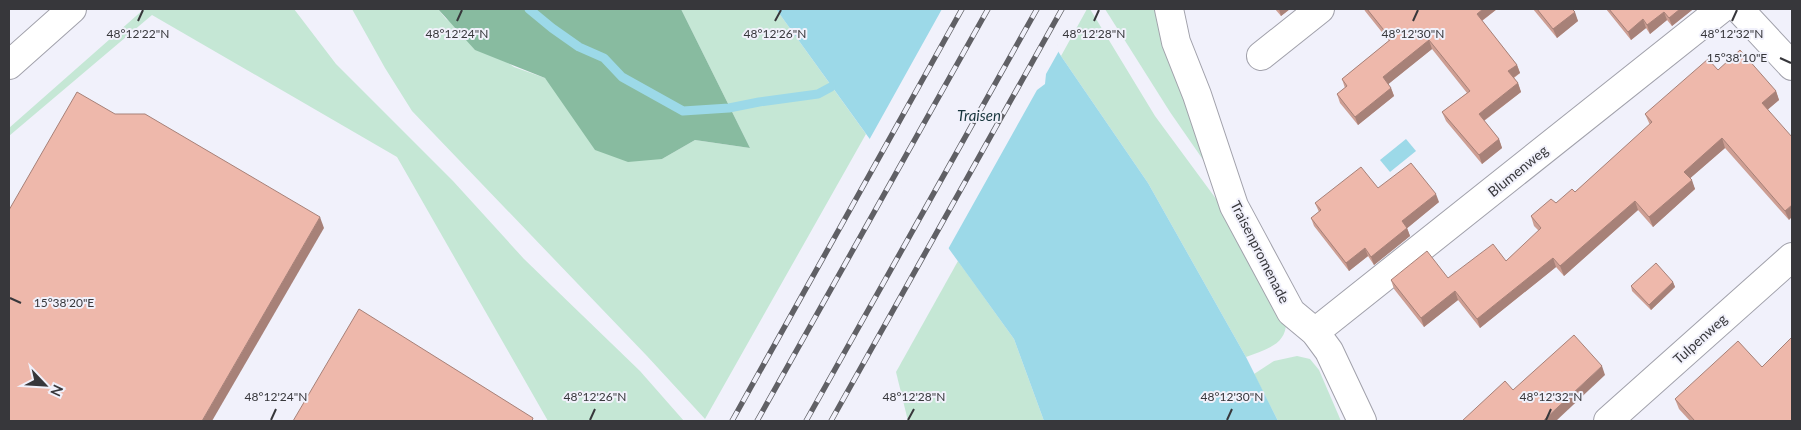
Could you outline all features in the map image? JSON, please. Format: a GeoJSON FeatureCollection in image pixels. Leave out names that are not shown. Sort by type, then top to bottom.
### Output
{"type":"FeatureCollection","features":[{"type":"Feature","properties":{"kind":"street"},"geometry":{"type":"LineString","coordinates":[[9,65],[72,9]]}},
{"type":"Feature","properties":{"kind":"street","name":"Traisenpromenade"},"geometry":{"type":"LineString","coordinates":[[1169,9],[1176,42],[1197,95],[1234,206],[1291,312],[1315,332],[1328,351],[1362,421]]}},
{"type":"Feature","properties":{"kind":"street"},"geometry":{"type":"LineString","coordinates":[[1261,56],[1320,9]]}},
{"type":"Feature","properties":{"kind":"street","name":"Blumenweg"},"geometry":{"type":"LineString","coordinates":[[1315,332],[1721,9]]}},
{"type":"Feature","properties":{"kind":"street"},"geometry":{"type":"LineString","coordinates":[[1740,9],[1792,66]]}},
{"type":"Feature","properties":{"kind":"street","name":"Tulpenweg"},"geometry":{"type":"LineString","coordinates":[[1608,421],[1792,257]]}},
{"type":"Feature","properties":{"kind":"green space"},"geometry":{"type":"Polygon","coordinates":[[[144,9],[294,9],[336,64],[453,181],[524,259],[640,371],[684,421],[548,421],[397,157],[152,15],[9,136],[9,128],[144,9]]]}},
{"type":"Feature","properties":{"kind":"green space"},"geometry":{"type":"Polygon","coordinates":[[[352,9],[438,9],[446,19],[514,67],[545,78],[662,159],[695,140],[750,148],[681,9],[776,9],[866,134],[705,419],[412,111],[352,9]]]}},
{"type":"Feature","properties":{"kind":"green space"},"geometry":{"type":"Polygon","coordinates":[[[438,9],[681,9],[750,148],[695,140],[662,159],[628,162],[595,150],[545,78],[475,50],[438,9]]]}},
{"type":"Feature","properties":{"kind":"green space"},"geometry":{"type":"Polygon","coordinates":[[[1087,9],[1090,9],[1155,116],[1225,211],[1286,319],[1286,328],[1283,335],[1274,345],[1246,357],[1148,183],[1061,56],[1087,9]]]}},
{"type":"Feature","properties":{"kind":"green space"},"geometry":{"type":"Polygon","coordinates":[[[1105,9],[1159,9],[1206,164],[1170,112],[1105,9]]]}},
{"type":"Feature","properties":{"kind":"green space"},"geometry":{"type":"Polygon","coordinates":[[[958,261],[1014,339],[1044,421],[908,421],[896,372],[958,261]]]}},
{"type":"Feature","properties":{"kind":"green space"},"geometry":{"type":"Polygon","coordinates":[[[1297,356],[1310,359],[1319,370],[1341,421],[1278,421],[1254,374],[1274,361],[1297,356]]]}},
{"type":"Feature","properties":{"kind":"water","name":"Traisen"},"geometry":{"type":"Polygon","coordinates":[[[776,9],[1032,9],[1061,56],[1148,183],[1246,357],[1278,421],[1044,421],[1014,339],[776,9]]]}},
{"type":"Feature","properties":{"kind":"water"},"geometry":{"type":"Polygon","coordinates":[[[1406,139],[1416,151],[1390,172],[1380,160],[1406,139]]]}},
{"type":"Feature","properties":{"kind":"pier"},"geometry":{"type":"Polygon","coordinates":[[[942,9],[1035,9],[1060,49],[1046,74],[1045,84],[1037,90],[947,251],[868,142],[942,9]]]}},
{"type":"Feature","properties":{"kind":"building"},"geometry":{"type":"Polygon","coordinates":[[[1367,9],[1483,9],[1477,14],[1517,65],[1508,71],[1518,83],[1479,114],[1499,139],[1479,155],[1442,112],[1470,91],[1429,40],[1383,77],[1391,88],[1355,117],[1337,94],[1347,86],[1342,79],[1391,39],[1367,9]]]}},
{"type":"Feature","properties":{"kind":"building"},"geometry":{"type":"Polygon","coordinates":[[[1537,9],[1572,9],[1575,12],[1553,29],[1537,9]]]}},
{"type":"Feature","properties":{"kind":"building"},"geometry":{"type":"Polygon","coordinates":[[[1609,9],[1680,9],[1669,18],[1664,12],[1647,25],[1643,19],[1628,32],[1609,9]]]}},
{"type":"Feature","properties":{"kind":"building"},"geometry":{"type":"Polygon","coordinates":[[[1740,50],[1776,91],[1762,103],[1792,137],[1792,205],[1785,211],[1722,138],[1684,172],[1692,180],[1649,217],[1635,201],[1560,266],[1553,258],[1477,319],[1455,291],[1421,318],[1391,280],[1427,251],[1448,278],[1493,244],[1506,261],[1541,228],[1531,216],[1551,199],[1556,203],[1572,189],[1575,192],[1652,122],[1645,114],[1708,59],[1718,70],[1740,50]]]}},
{"type":"Feature","properties":{"kind":"building"},"geometry":{"type":"Polygon","coordinates":[[[77,92],[115,114],[145,114],[320,217],[202,421],[9,421],[9,210],[77,92]]]}},
{"type":"Feature","properties":{"kind":"building"},"geometry":{"type":"Polygon","coordinates":[[[1411,163],[1436,194],[1402,221],[1407,228],[1371,257],[1365,248],[1346,263],[1311,218],[1321,210],[1315,203],[1361,167],[1378,188],[1411,163]]]}},
{"type":"Feature","properties":{"kind":"building"},"geometry":{"type":"Polygon","coordinates":[[[1656,263],[1673,282],[1649,305],[1631,286],[1656,263]]]}},
{"type":"Feature","properties":{"kind":"building"},"geometry":{"type":"Polygon","coordinates":[[[359,309],[533,418],[532,421],[293,421],[359,309]]]}},
{"type":"Feature","properties":{"kind":"building"},"geometry":{"type":"Polygon","coordinates":[[[1574,335],[1602,366],[1543,421],[1462,421],[1505,381],[1513,390],[1574,335]]]}},
{"type":"Feature","properties":{"kind":"building"},"geometry":{"type":"Polygon","coordinates":[[[1792,337],[1792,421],[1695,421],[1675,399],[1738,341],[1762,367],[1792,337]]]}},
{"type":"Feature","properties":{"kind":"waterway"},"geometry":{"type":"LineString","coordinates":[[529,9],[579,47],[604,58],[622,77],[683,111],[729,108],[818,94],[831,87]]}},
{"type":"Feature","properties":{"kind":"railway"},"geometry":{"type":"LineString","coordinates":[[732,421],[962,9]]}},
{"type":"Feature","properties":{"kind":"railway"},"geometry":{"type":"LineString","coordinates":[[757,421],[988,9]]}},
{"type":"Feature","properties":{"kind":"railway"},"geometry":{"type":"LineString","coordinates":[[806,421],[1037,9]]}},
{"type":"Feature","properties":{"kind":"railway"},"geometry":{"type":"LineString","coordinates":[[831,421],[1062,9]]}}]}
